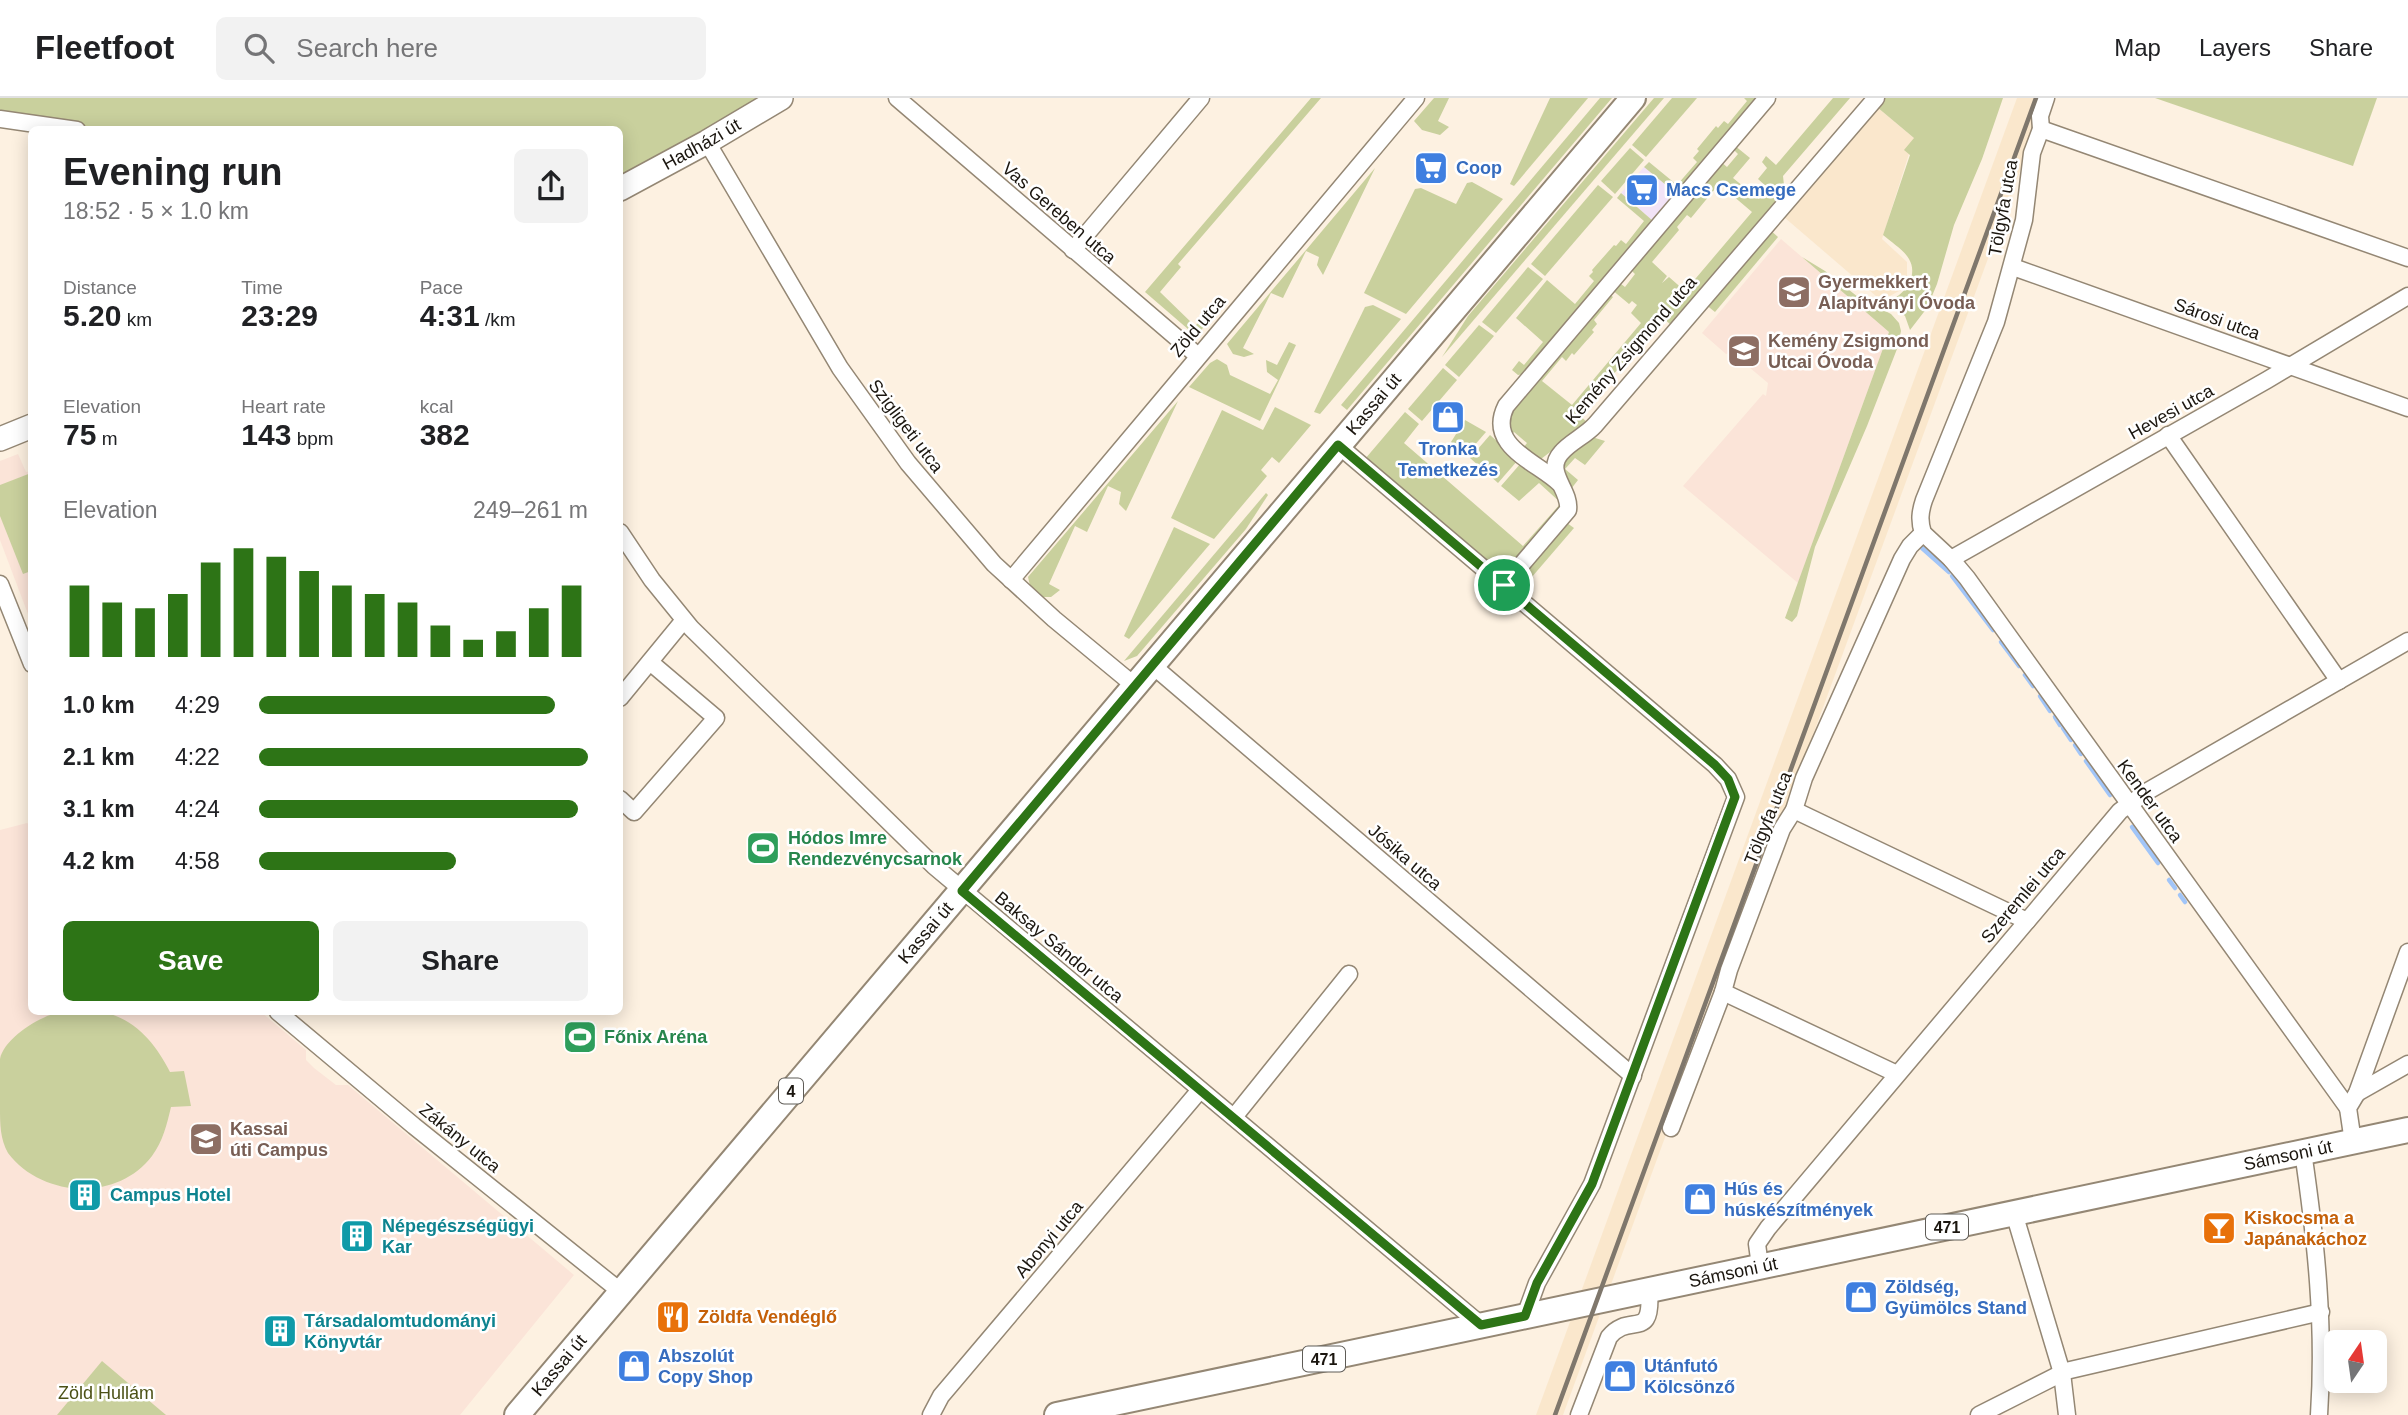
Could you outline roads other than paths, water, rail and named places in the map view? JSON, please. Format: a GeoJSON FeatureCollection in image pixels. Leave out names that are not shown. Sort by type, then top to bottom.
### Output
{"type":"FeatureCollection","features":[{"type":"Feature","properties":{"kind":"main road","name":"Kassai út"},"geometry":{"type":"LineString","coordinates":[[517,1415],[1633,98]]}},
{"type":"Feature","properties":{"kind":"main road","name":"Sámsoni út"},"geometry":{"type":"LineString","coordinates":[[1057,1415],[1089,1412],[1481,1325],[2408,1130]]}},
{"type":"Feature","properties":{"kind":"street","name":"Hadházi út"},"geometry":{"type":"LineString","coordinates":[[623,187],[707,142],[757,104],[781,98]]}},
{"type":"Feature","properties":{"kind":"street","name":"Vas Gereben utca"},"geometry":{"type":"LineString","coordinates":[[897,98],[1198,356]]}},
{"type":"Feature","properties":{"kind":"street"},"geometry":{"type":"LineString","coordinates":[[1073,250],[1201,98]]}},
{"type":"Feature","properties":{"kind":"street","name":"Zöld utca"},"geometry":{"type":"LineString","coordinates":[[1011,580],[1416,98]]}},
{"type":"Feature","properties":{"kind":"street"},"geometry":{"type":"LineString","coordinates":[[1561,485],[1524,458],[1509,443],[1501,428],[1506,406],[1767,98]]}},
{"type":"Feature","properties":{"kind":"street","name":"Kemény Zsigmond utca"},"geometry":{"type":"LineString","coordinates":[[1504,585],[1567,513],[1569,500],[1555,470],[1559,455],[1595,425],[1877,98]]}},
{"type":"Feature","properties":{"kind":"street","name":"Tölgyfa utca"},"geometry":{"type":"LineString","coordinates":[[1671,1128],[1782,829],[1794,810],[1804,778],[1889,586],[1922,526],[1924,500],[1996,322],[2013,267],[2015,247],[2026,208],[2032,153],[2041,129],[2040,116],[2046,98]]}},
{"type":"Feature","properties":{"kind":"street"},"geometry":{"type":"LineString","coordinates":[[0,119],[49,126]]}},
{"type":"Feature","properties":{"kind":"street"},"geometry":{"type":"LineString","coordinates":[[2041,129],[2408,258]]}},
{"type":"Feature","properties":{"kind":"street","name":"Szigligeti utca"},"geometry":{"type":"LineString","coordinates":[[707,142],[840,368],[908,463],[976,546],[1011,580],[1135,686]]}},
{"type":"Feature","properties":{"kind":"street","name":"Sárosi utca"},"geometry":{"type":"LineString","coordinates":[[2013,267],[2408,408]]}},
{"type":"Feature","properties":{"kind":"street","name":"Hevesi utca"},"geometry":{"type":"LineString","coordinates":[[1951,559],[2408,296]]}},
{"type":"Feature","properties":{"kind":"street"},"geometry":{"type":"LineString","coordinates":[[0,439],[28,428]]}},
{"type":"Feature","properties":{"kind":"street"},"geometry":{"type":"LineString","coordinates":[[2168,435],[2339,681]]}},
{"type":"Feature","properties":{"kind":"street"},"geometry":{"type":"LineString","coordinates":[[1338,445],[1715,765],[1728,779],[1735,797],[1587,1195],[1537,1283],[1525,1316]]}},
{"type":"Feature","properties":{"kind":"street","name":"Kender utca"},"geometry":{"type":"LineString","coordinates":[[1922,526],[1951,559],[2348,1108]]}},
{"type":"Feature","properties":{"kind":"street","name":"Baksay Sándor utca"},"geometry":{"type":"LineString","coordinates":[[623,536],[652,580],[684,620],[914,847],[962,891],[1481,1325]]}},
{"type":"Feature","properties":{"kind":"street"},"geometry":{"type":"LineString","coordinates":[[0,584],[28,654]]}},
{"type":"Feature","properties":{"kind":"street"},"geometry":{"type":"LineString","coordinates":[[623,694],[684,620]]}},
{"type":"Feature","properties":{"kind":"street","name":"Szeremlei utca"},"geometry":{"type":"LineString","coordinates":[[1760,1266],[1757,1247],[1760,1238],[2128,804],[2408,641]]}},
{"type":"Feature","properties":{"kind":"street"},"geometry":{"type":"LineString","coordinates":[[623,802],[634,812],[716,718],[650,662]]}},
{"type":"Feature","properties":{"kind":"street","name":"Jósika utca"},"geometry":{"type":"LineString","coordinates":[[1152,666],[1633,1076]]}},
{"type":"Feature","properties":{"kind":"street"},"geometry":{"type":"LineString","coordinates":[[1794,810],[2027,921]]}},
{"type":"Feature","properties":{"kind":"street"},"geometry":{"type":"LineString","coordinates":[[2353,1142],[2348,1108],[2357,1093],[2408,952]]}},
{"type":"Feature","properties":{"kind":"street"},"geometry":{"type":"LineString","coordinates":[[1234,1117],[1349,974]]}},
{"type":"Feature","properties":{"kind":"street"},"geometry":{"type":"LineString","coordinates":[[1723,992],[1897,1074]]}},
{"type":"Feature","properties":{"kind":"street","name":"Zákány utca"},"geometry":{"type":"LineString","coordinates":[[282,1015],[414,1126],[621,1291]]}},
{"type":"Feature","properties":{"kind":"street"},"geometry":{"type":"LineString","coordinates":[[2357,1093],[2408,1064]]}},
{"type":"Feature","properties":{"kind":"street","name":"Abonyi utca"},"geometry":{"type":"LineString","coordinates":[[931,1415],[938,1400],[1200,1090]]}},
{"type":"Feature","properties":{"kind":"street"},"geometry":{"type":"LineString","coordinates":[[2303,1152],[2317,1255],[2321,1312],[2319,1415]]}},
{"type":"Feature","properties":{"kind":"street"},"geometry":{"type":"LineString","coordinates":[[2014,1213],[2062,1373],[2067,1415]]}},
{"type":"Feature","properties":{"kind":"street"},"geometry":{"type":"LineString","coordinates":[[1578,1415],[1609,1337],[1616,1330],[1640,1324],[1648,1318],[1651,1308],[1649,1290]]}},
{"type":"Feature","properties":{"kind":"street"},"geometry":{"type":"LineString","coordinates":[[1979,1415],[2062,1373],[2321,1312]]}},
{"type":"Feature","properties":{"kind":"waterway"},"geometry":{"type":"LineString","coordinates":[[1922,548],[1949,572]]}},
{"type":"Feature","properties":{"kind":"waterway"},"geometry":{"type":"LineString","coordinates":[[1952,576],[1993,630]]}},
{"type":"Feature","properties":{"kind":"waterway"},"geometry":{"type":"LineString","coordinates":[[2001,642],[2019,666]]}},
{"type":"Feature","properties":{"kind":"waterway"},"geometry":{"type":"LineString","coordinates":[[2025,675],[2033,686]]}},
{"type":"Feature","properties":{"kind":"waterway"},"geometry":{"type":"LineString","coordinates":[[2040,696],[2050,711]]}},
{"type":"Feature","properties":{"kind":"waterway"},"geometry":{"type":"LineString","coordinates":[[2055,717],[2060,725]]}},
{"type":"Feature","properties":{"kind":"waterway"},"geometry":{"type":"LineString","coordinates":[[2063,728],[2071,740]]}},
{"type":"Feature","properties":{"kind":"waterway"},"geometry":{"type":"LineString","coordinates":[[2075,745],[2081,754]]}},
{"type":"Feature","properties":{"kind":"waterway"},"geometry":{"type":"LineString","coordinates":[[2086,761],[2110,795]]}},
{"type":"Feature","properties":{"kind":"waterway"},"geometry":{"type":"LineString","coordinates":[[2132,827],[2158,863]]}},
{"type":"Feature","properties":{"kind":"waterway"},"geometry":{"type":"LineString","coordinates":[[2169,880],[2175,888]]}},
{"type":"Feature","properties":{"kind":"waterway"},"geometry":{"type":"LineString","coordinates":[[2180,895],[2185,902]]}},
{"type":"Feature","properties":{"kind":"railway"},"geometry":{"type":"LineString","coordinates":[[1555,1415],[2036,98]]}},
{"type":"Feature","properties":{"kind":"place","name":"Coop"},"geometry":{"type":"Point","coordinates":[1431,168]}},
{"type":"Feature","properties":{"kind":"place","name":"Macs Csemege"},"geometry":{"type":"Point","coordinates":[1642,190]}},
{"type":"Feature","properties":{"kind":"place","name":"Gyermekkert Alapítványi Óvoda"},"geometry":{"type":"Point","coordinates":[1794,292]}},
{"type":"Feature","properties":{"kind":"place","name":"Kemény Zsigmond Utcai Óvoda"},"geometry":{"type":"Point","coordinates":[1744,351]}},
{"type":"Feature","properties":{"kind":"place","name":"Tronka Temetkezés"},"geometry":{"type":"Point","coordinates":[1448,417]}},
{"type":"Feature","properties":{"kind":"place","name":"Hódos Imre Rendezvénycsarnok"},"geometry":{"type":"Point","coordinates":[763,848]}},
{"type":"Feature","properties":{"kind":"place","name":"Főnix Aréna"},"geometry":{"type":"Point","coordinates":[580,1037]}},
{"type":"Feature","properties":{"kind":"place","name":"Kassai úti Campus"},"geometry":{"type":"Point","coordinates":[206,1139]}},
{"type":"Feature","properties":{"kind":"place","name":"Campus Hotel"},"geometry":{"type":"Point","coordinates":[85,1195]}},
{"type":"Feature","properties":{"kind":"place","name":"Hús és húskészítmények"},"geometry":{"type":"Point","coordinates":[1700,1199]}},
{"type":"Feature","properties":{"kind":"place","name":"Kiskocsma a Japánakáchoz"},"geometry":{"type":"Point","coordinates":[2219,1228]}},
{"type":"Feature","properties":{"kind":"place","name":"Népegészségügyi Kar"},"geometry":{"type":"Point","coordinates":[357,1236]}},
{"type":"Feature","properties":{"kind":"place","name":"Zöldség, Gyümölcs Stand"},"geometry":{"type":"Point","coordinates":[1861,1297]}},
{"type":"Feature","properties":{"kind":"place","name":"Zöldfa Vendéglő"},"geometry":{"type":"Point","coordinates":[673,1317]}},
{"type":"Feature","properties":{"kind":"place","name":"Társadalomtudományi Könyvtár"},"geometry":{"type":"Point","coordinates":[280,1331]}},
{"type":"Feature","properties":{"kind":"place","name":"Abszolút Copy Shop"},"geometry":{"type":"Point","coordinates":[634,1366]}},
{"type":"Feature","properties":{"kind":"place","name":"Utánfutó Kölcsönző"},"geometry":{"type":"Point","coordinates":[1620,1376]}},
{"type":"Feature","properties":{"kind":"park label","name":"Zöld Hullám"},"geometry":{"type":"Point","coordinates":[106,1393]}}]}
